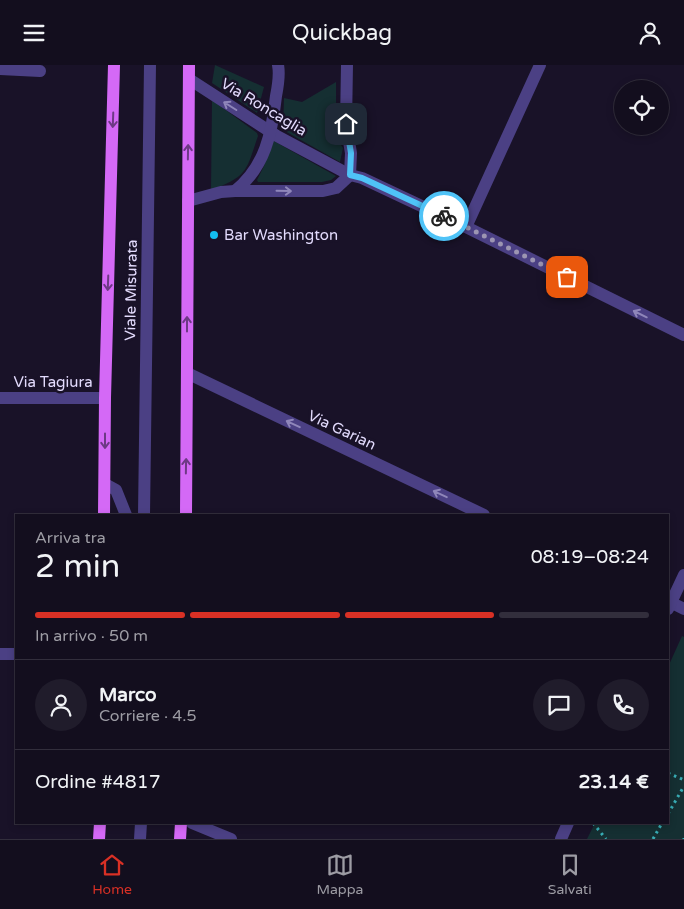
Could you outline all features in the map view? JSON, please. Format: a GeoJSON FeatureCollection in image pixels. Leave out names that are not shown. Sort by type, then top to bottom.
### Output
{"type":"FeatureCollection","features":[{"type":"Feature","properties":{"kind":"main road","name":"Viale Misurata"},"geometry":{"type":"LineString","coordinates":[[104,514],[105,398],[114,65]]}},
{"type":"Feature","properties":{"kind":"main road"},"geometry":{"type":"LineString","coordinates":[[186,514],[189,65]]}},
{"type":"Feature","properties":{"kind":"main road"},"geometry":{"type":"LineString","coordinates":[[99,839],[100,824]]}},
{"type":"Feature","properties":{"kind":"main road"},"geometry":{"type":"LineString","coordinates":[[180,839],[181,824]]}},
{"type":"Feature","properties":{"kind":"street","name":"Viale Misurata"},"geometry":{"type":"LineString","coordinates":[[144,514],[150,65]]}},
{"type":"Feature","properties":{"kind":"street"},"geometry":{"type":"LineString","coordinates":[[235,191],[260,163],[271,132],[274,123],[278,85],[278,65]]}},
{"type":"Feature","properties":{"kind":"street"},"geometry":{"type":"LineString","coordinates":[[188,201],[220,192],[323,191],[336,188],[350,175],[351,153],[346,124],[347,65]]}},
{"type":"Feature","properties":{"kind":"street"},"geometry":{"type":"LineString","coordinates":[[466,227],[540,65]]}},
{"type":"Feature","properties":{"kind":"street"},"geometry":{"type":"LineString","coordinates":[[0,69],[40,71]]}},
{"type":"Feature","properties":{"kind":"street","name":"Via Roncaglia"},"geometry":{"type":"LineString","coordinates":[[189,79],[271,132],[350,175],[362,178],[466,227],[684,335]]}},
{"type":"Feature","properties":{"kind":"street","name":"Via Garian"},"geometry":{"type":"LineString","coordinates":[[187,373],[482,514]]}},
{"type":"Feature","properties":{"kind":"street","name":"Via Tagiura"},"geometry":{"type":"LineString","coordinates":[[0,398],[105,398]]}},
{"type":"Feature","properties":{"kind":"street"},"geometry":{"type":"LineString","coordinates":[[105,484],[116,490],[126,514]]}},
{"type":"Feature","properties":{"kind":"street"},"geometry":{"type":"LineString","coordinates":[[684,575],[669,604],[684,609]]}},
{"type":"Feature","properties":{"kind":"street"},"geometry":{"type":"LineString","coordinates":[[0,654],[15,654]]}},
{"type":"Feature","properties":{"kind":"street"},"geometry":{"type":"LineString","coordinates":[[140,824],[140,839]]}},
{"type":"Feature","properties":{"kind":"street"},"geometry":{"type":"LineString","coordinates":[[194,824],[230,839]]}},
{"type":"Feature","properties":{"kind":"street"},"geometry":{"type":"LineString","coordinates":[[560,839],[568,824]]}},
{"type":"Feature","properties":{"kind":"path"},"geometry":{"type":"LineString","coordinates":[[669,773],[684,780]]}},
{"type":"Feature","properties":{"kind":"path"},"geometry":{"type":"LineString","coordinates":[[669,812],[684,786]]}},
{"type":"Feature","properties":{"kind":"path"},"geometry":{"type":"LineString","coordinates":[[594,824],[606,839]]}},
{"type":"Feature","properties":{"kind":"path"},"geometry":{"type":"LineString","coordinates":[[652,839],[661,824]]}},
{"type":"Feature","properties":{"kind":"green space"},"geometry":{"type":"Polygon","coordinates":[[[215,65],[264,87],[257,113],[212,83],[215,65]]]}},
{"type":"Feature","properties":{"kind":"green space"},"geometry":{"type":"Polygon","coordinates":[[[336,82],[336,138],[343,148],[340,162],[283,130],[284,98],[302,102],[336,82]]]}},
{"type":"Feature","properties":{"kind":"green space"},"geometry":{"type":"Polygon","coordinates":[[[212,100],[257,133],[258,136],[244,171],[232,181],[211,190],[212,100]]]}},
{"type":"Feature","properties":{"kind":"green space"},"geometry":{"type":"Polygon","coordinates":[[[272,140],[336,176],[331,180],[322,182],[258,182],[257,180],[264,166],[272,140]]]}},
{"type":"Feature","properties":{"kind":"green space"},"geometry":{"type":"Polygon","coordinates":[[[682,636],[684,637],[684,839],[587,839],[594,824],[669,824],[669,665],[682,636]]]}},
{"type":"Feature","properties":{"kind":"way so far"},"geometry":{"type":"LineString","coordinates":[[444,216],[567,277]]}},
{"type":"Feature","properties":{"kind":"place","name":"Bar Washington"},"geometry":{"type":"Point","coordinates":[214,235]}},
{"type":"Feature","properties":{"kind":"route"},"geometry":{"type":"LineString","coordinates":[[346,124],[351,153],[350,175],[362,178],[444,216]]}}]}
